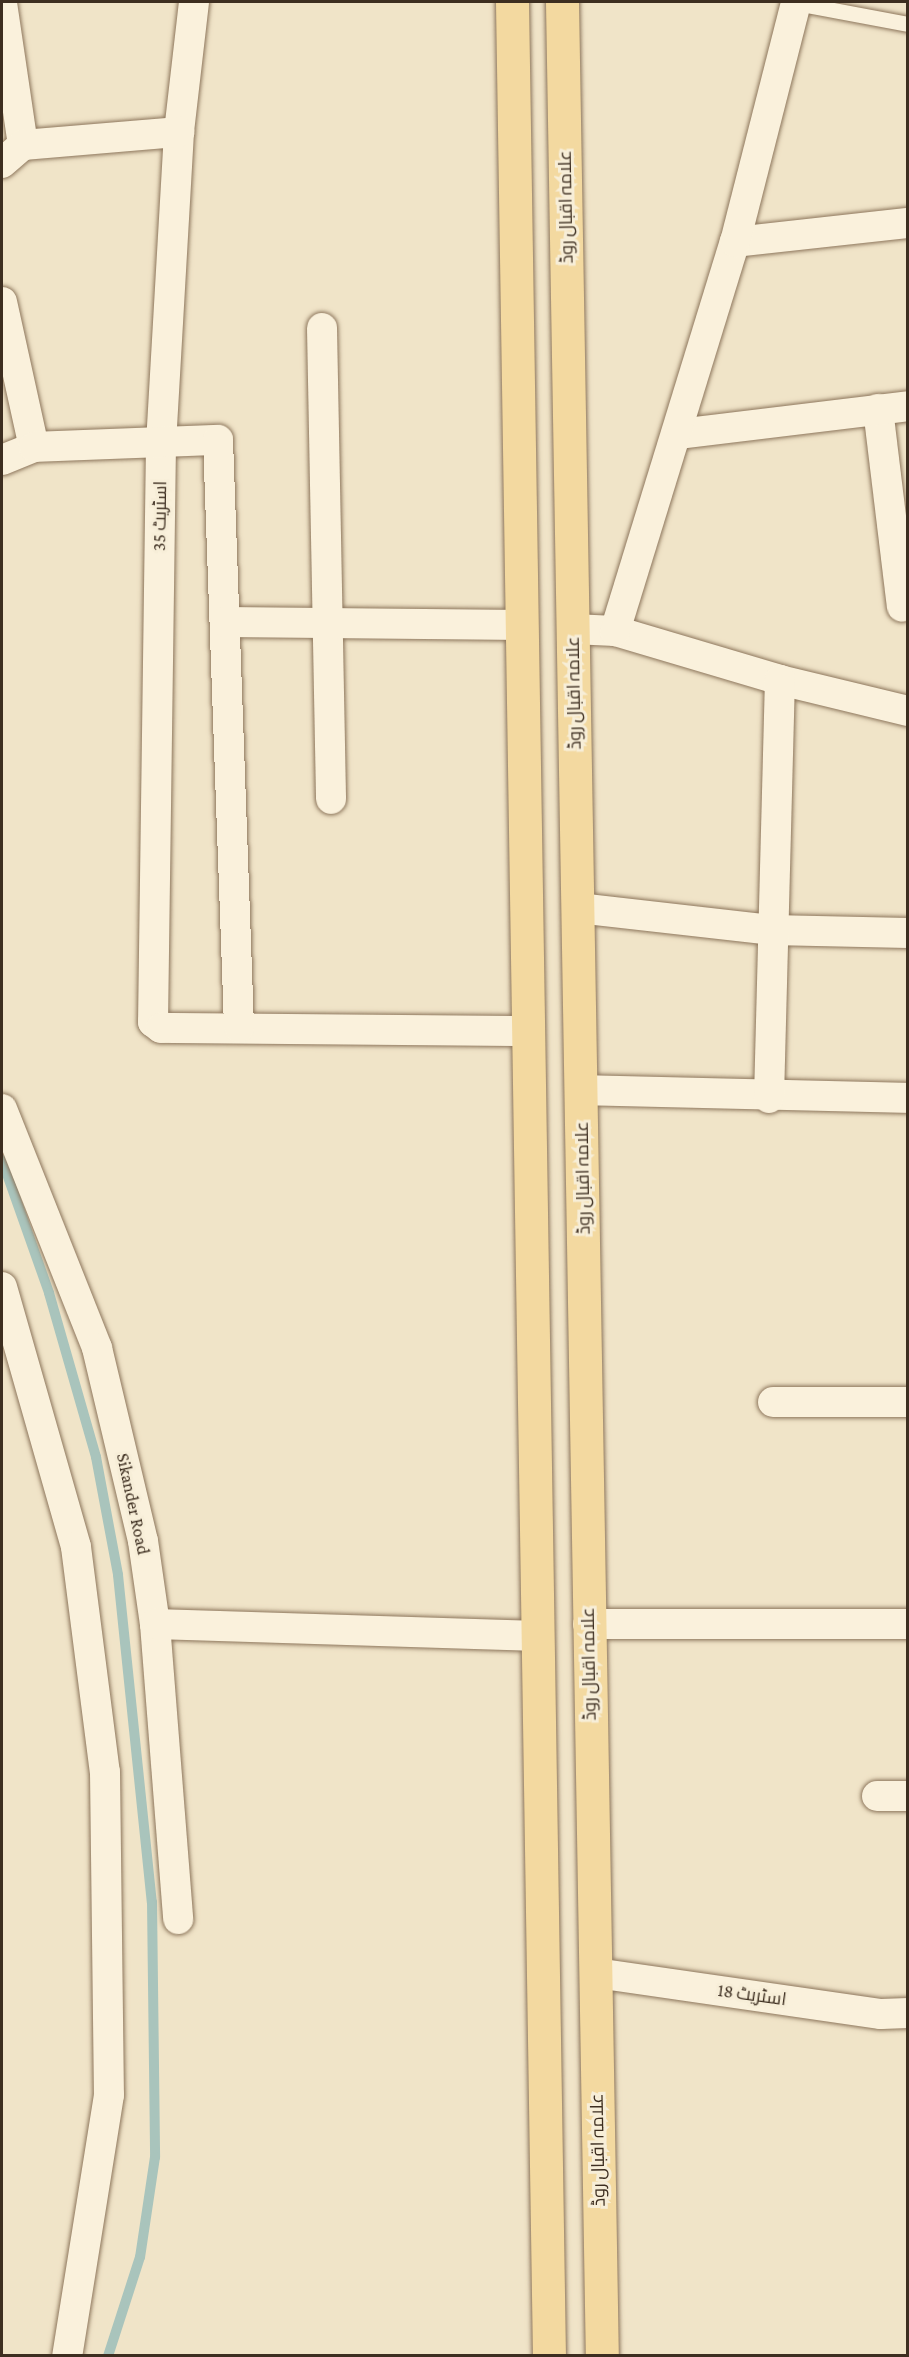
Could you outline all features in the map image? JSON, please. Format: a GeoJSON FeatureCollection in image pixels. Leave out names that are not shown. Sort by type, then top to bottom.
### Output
{"type":"FeatureCollection","features":[{"type":"Feature","properties":{"kind":"main road"},"geometry":{"type":"LineString","coordinates":[[512,2],[521,436],[523,786],[529,1031],[549,2355]]}},
{"type":"Feature","properties":{"kind":"main road","name":"علامہ اقبال روڈ"},"geometry":{"type":"LineString","coordinates":[[562,2],[602,2355]]}},
{"type":"Feature","properties":{"kind":"main road"},"geometry":{"type":"LineString","coordinates":[[521,436],[570,436]]}},
{"type":"Feature","properties":{"kind":"main road"},"geometry":{"type":"LineString","coordinates":[[523,786],[575,786]]}},
{"type":"Feature","properties":{"kind":"main road"},"geometry":{"type":"LineString","coordinates":[[545,2123],[597,2120]]}},
{"type":"Feature","properties":{"kind":"street"},"geometry":{"type":"LineString","coordinates":[[615,631],[678,434],[735,243],[796,2]]}},
{"type":"Feature","properties":{"kind":"street"},"geometry":{"type":"LineString","coordinates":[[2,3],[12,154],[179,132]]}},
{"type":"Feature","properties":{"kind":"street","name":"اسٹریٹ 35"},"geometry":{"type":"LineString","coordinates":[[201,3],[179,132],[161,444],[153,1022],[161,1028],[239,1028]]}},
{"type":"Feature","properties":{"kind":"street"},"geometry":{"type":"LineString","coordinates":[[735,243],[908,223]]}},
{"type":"Feature","properties":{"kind":"street"},"geometry":{"type":"LineString","coordinates":[[2,302],[34,447]]}},
{"type":"Feature","properties":{"kind":"street"},"geometry":{"type":"LineString","coordinates":[[322,328],[331,799]]}},
{"type":"Feature","properties":{"kind":"street"},"geometry":{"type":"LineString","coordinates":[[678,434],[908,406]]}},
{"type":"Feature","properties":{"kind":"street"},"geometry":{"type":"LineString","coordinates":[[878,409],[902,607]]}},
{"type":"Feature","properties":{"kind":"street"},"geometry":{"type":"LineString","coordinates":[[2,460],[34,447],[161,444],[218,440],[239,1028],[529,1031]]}},
{"type":"Feature","properties":{"kind":"street"},"geometry":{"type":"LineString","coordinates":[[225,622],[523,625]]}},
{"type":"Feature","properties":{"kind":"street"},"geometry":{"type":"LineString","coordinates":[[573,629],[615,631],[780,680],[908,711]]}},
{"type":"Feature","properties":{"kind":"street"},"geometry":{"type":"LineString","coordinates":[[769,1098],[771,930],[780,680]]}},
{"type":"Feature","properties":{"kind":"street"},"geometry":{"type":"LineString","coordinates":[[578,908],[771,930],[908,933]]}},
{"type":"Feature","properties":{"kind":"street"},"geometry":{"type":"LineString","coordinates":[[582,1090],[769,1098],[908,1098]]}},
{"type":"Feature","properties":{"kind":"street","name":"Sikander Road"},"geometry":{"type":"LineString","coordinates":[[2,1110],[97,1348],[143,1541],[156,1624],[178,1919]]}},
{"type":"Feature","properties":{"kind":"street"},"geometry":{"type":"LineString","coordinates":[[2,1287],[76,1547],[105,1772],[109,2095],[67,2355]]}},
{"type":"Feature","properties":{"kind":"street"},"geometry":{"type":"LineString","coordinates":[[773,1402],[908,1402]]}},
{"type":"Feature","properties":{"kind":"street"},"geometry":{"type":"LineString","coordinates":[[156,1624],[539,1636]]}},
{"type":"Feature","properties":{"kind":"street"},"geometry":{"type":"LineString","coordinates":[[588,1624],[908,1624]]}},
{"type":"Feature","properties":{"kind":"street"},"geometry":{"type":"LineString","coordinates":[[877,1796],[908,1796]]}},
{"type":"Feature","properties":{"kind":"street","name":"اسٹریٹ 18"},"geometry":{"type":"LineString","coordinates":[[596,1973],[881,2014],[908,2013]]}},
{"type":"Feature","properties":{"kind":"lane"},"geometry":{"type":"LineString","coordinates":[[796,2],[908,24]]}},
{"type":"Feature","properties":{"kind":"waterway"},"geometry":{"type":"LineString","coordinates":[[2,1160],[49,1293],[96,1457],[118,1575],[152,1902],[155,2157],[140,2257],[108,2356]]}}]}
